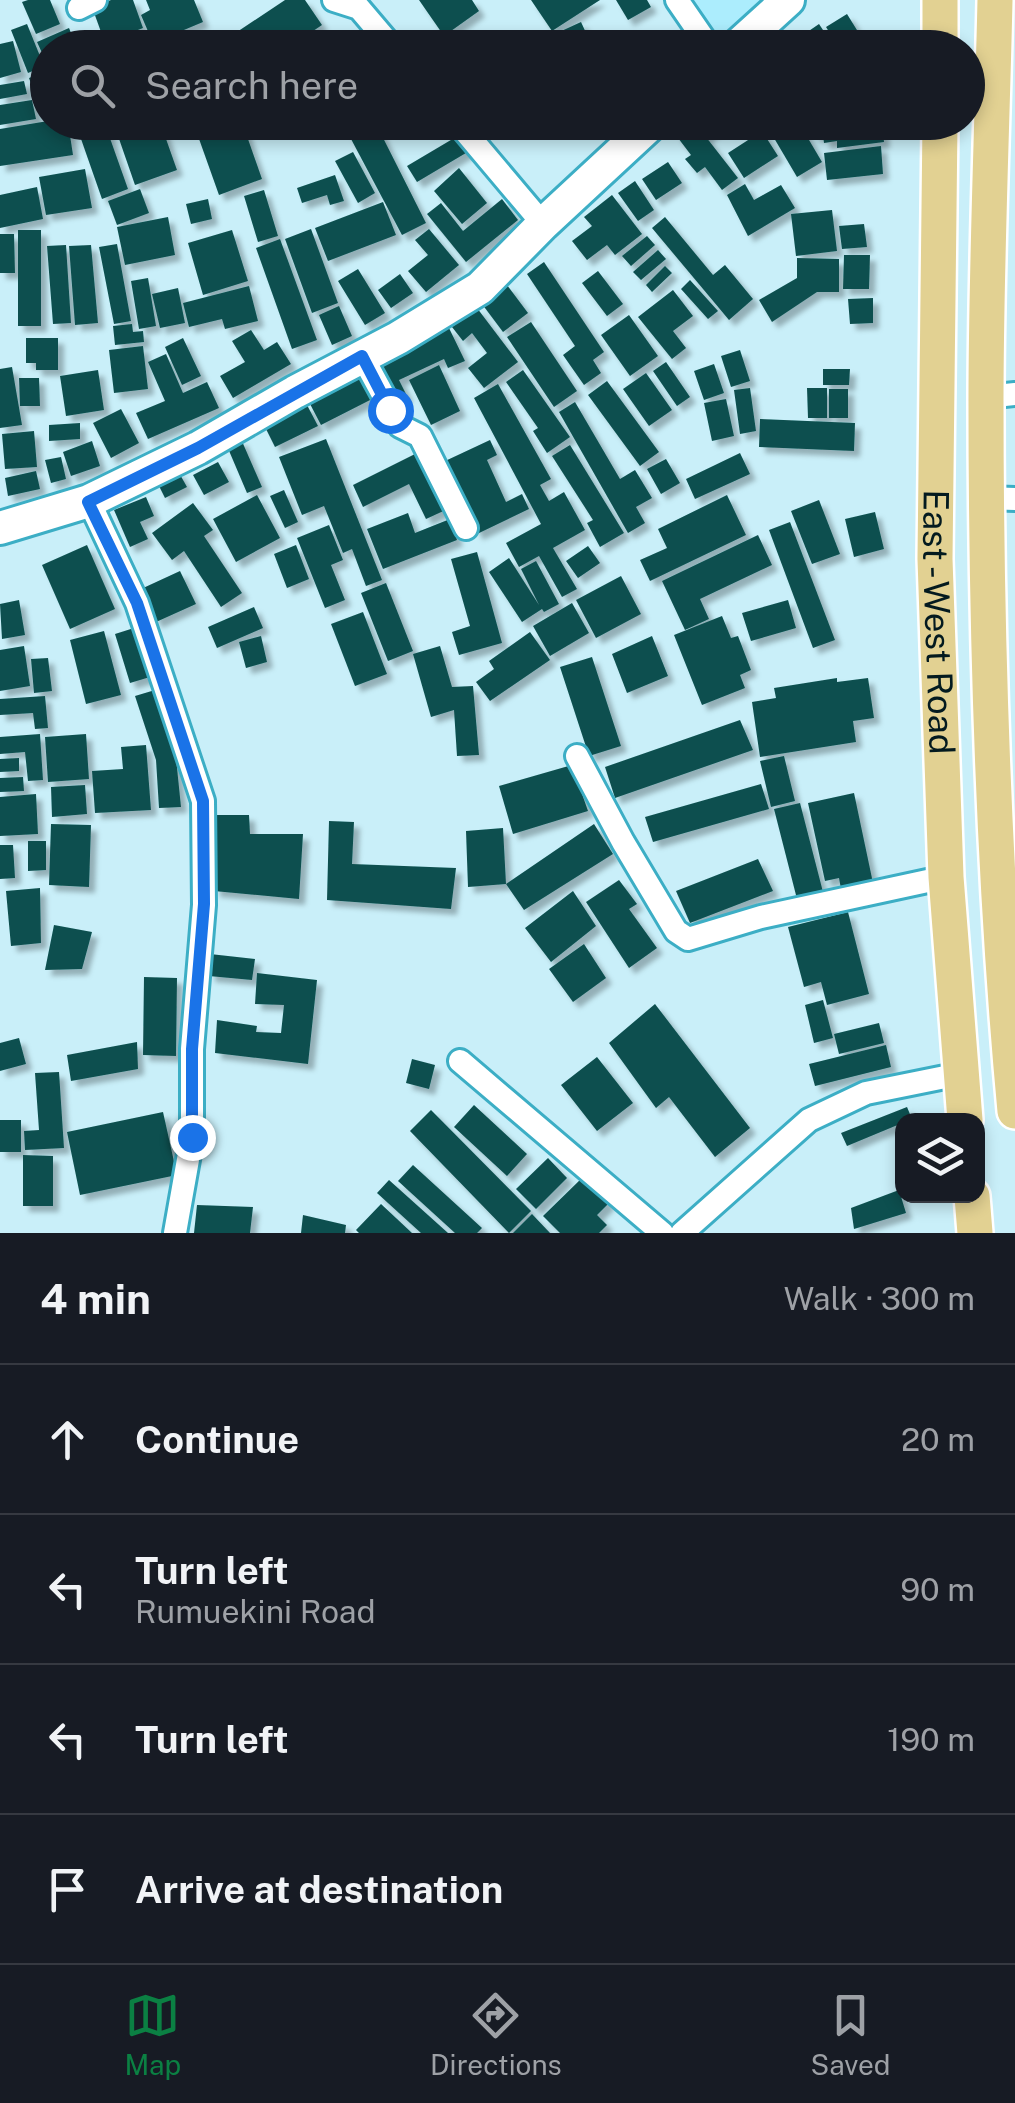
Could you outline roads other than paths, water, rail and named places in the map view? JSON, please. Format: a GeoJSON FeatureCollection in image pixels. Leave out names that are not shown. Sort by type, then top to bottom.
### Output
{"type":"FeatureCollection","features":[{"type":"Feature","properties":{"kind":"main road"},"geometry":{"type":"LineString","coordinates":[[940,0],[940,30]]}},
{"type":"Feature","properties":{"kind":"main road","name":"East - West Road"},"geometry":{"type":"LineString","coordinates":[[995,0],[1001,498],[998,880],[1015,1111]]}},
{"type":"Feature","properties":{"kind":"main road","name":"East - West Road"},"geometry":{"type":"LineString","coordinates":[[940,140],[936,559],[946,877],[964,1113]]}},
{"type":"Feature","properties":{"kind":"main road"},"geometry":{"type":"LineString","coordinates":[[973,1203],[975,1233]]}},
{"type":"Feature","properties":{"kind":"street"},"geometry":{"type":"LineString","coordinates":[[334,0],[359,8],[378,30]]}},
{"type":"Feature","properties":{"kind":"street"},"geometry":{"type":"LineString","coordinates":[[677,0],[698,30]]}},
{"type":"Feature","properties":{"kind":"street"},"geometry":{"type":"LineString","coordinates":[[755,30],[788,0]]}},
{"type":"Feature","properties":{"kind":"street"},"geometry":{"type":"LineString","coordinates":[[471,140],[543,224]]}},
{"type":"Feature","properties":{"kind":"street"},"geometry":{"type":"LineString","coordinates":[[0,528],[88,502],[198,448],[480,288],[634,140]]}},
{"type":"Feature","properties":{"kind":"street"},"geometry":{"type":"LineString","coordinates":[[362,356],[400,426],[420,436],[466,528]]}},
{"type":"Feature","properties":{"kind":"street"},"geometry":{"type":"LineString","coordinates":[[88,502],[137,603],[203,801],[204,904],[192,1049],[192,1137],[175,1233]]}},
{"type":"Feature","properties":{"kind":"street"},"geometry":{"type":"LineString","coordinates":[[578,756],[676,931],[688,939],[761,918],[946,877]]}},
{"type":"Feature","properties":{"kind":"street"},"geometry":{"type":"LineString","coordinates":[[460,1061],[662,1233]]}},
{"type":"Feature","properties":{"kind":"street"},"geometry":{"type":"LineString","coordinates":[[682,1233],[810,1120],[866,1093],[960,1074]]}}]}
